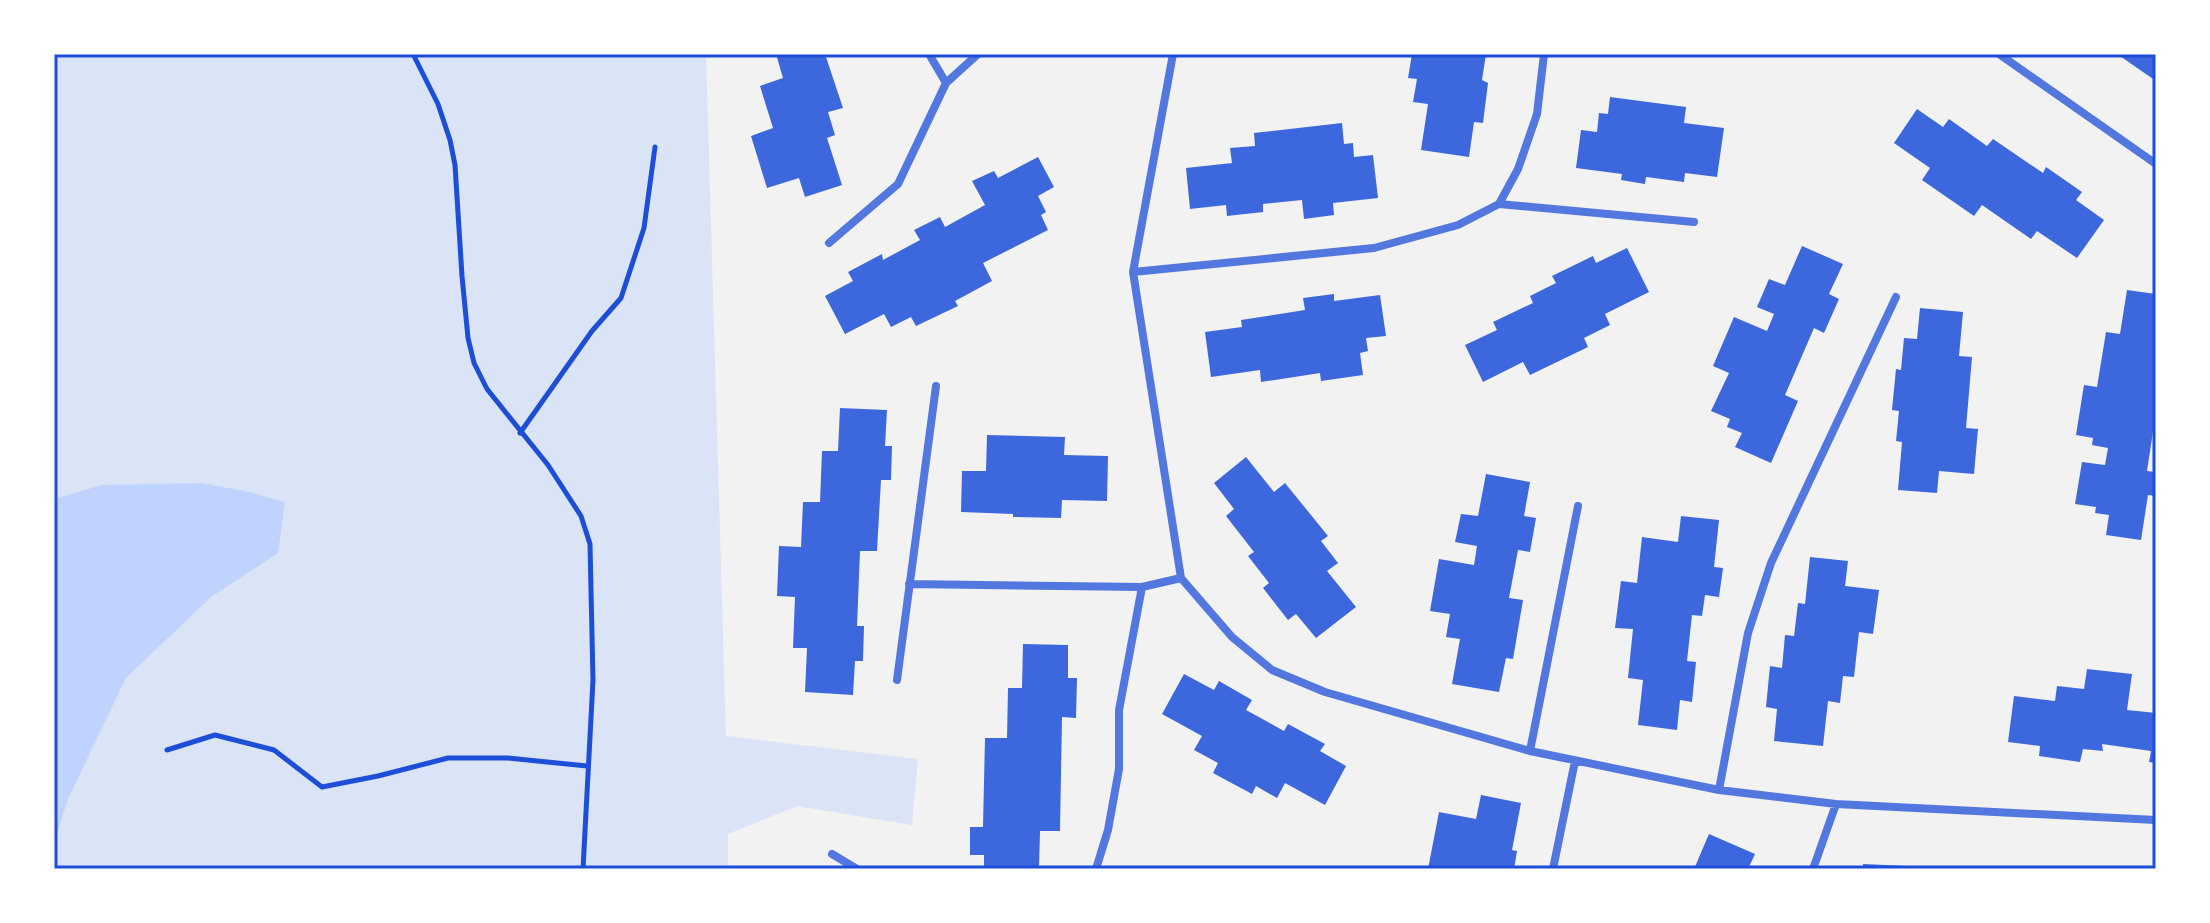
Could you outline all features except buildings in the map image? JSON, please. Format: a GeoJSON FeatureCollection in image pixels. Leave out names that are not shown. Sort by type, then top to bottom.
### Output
{"type":"FeatureCollection","features":[{"type":"Feature","properties":{"kind":"street"},"geometry":{"type":"LineString","coordinates":[[929,54],[946,83]]}},
{"type":"Feature","properties":{"kind":"street"},"geometry":{"type":"LineString","coordinates":[[829,243],[898,184],[946,83],[978,54]]}},
{"type":"Feature","properties":{"kind":"street"},"geometry":{"type":"LineString","coordinates":[[1173,54],[1133,272],[1181,578],[1232,637],[1272,670],[1325,692],[1530,751],[1719,790],[1836,804],[2156,820]]}},
{"type":"Feature","properties":{"kind":"street"},"geometry":{"type":"LineString","coordinates":[[1499,204],[1518,169],[1537,114],[1544,54]]}},
{"type":"Feature","properties":{"kind":"street"},"geometry":{"type":"LineString","coordinates":[[1999,54],[2156,164]]}},
{"type":"Feature","properties":{"kind":"street"},"geometry":{"type":"LineString","coordinates":[[1133,272],[1374,248],[1458,225],[1499,204],[1694,222]]}},
{"type":"Feature","properties":{"kind":"street"},"geometry":{"type":"LineString","coordinates":[[1719,790],[1748,633],[1771,563],[1896,297]]}},
{"type":"Feature","properties":{"kind":"street"},"geometry":{"type":"LineString","coordinates":[[897,680],[936,386]]}},
{"type":"Feature","properties":{"kind":"street"},"geometry":{"type":"LineString","coordinates":[[1530,751],[1578,506]]}},
{"type":"Feature","properties":{"kind":"street"},"geometry":{"type":"LineString","coordinates":[[909,584],[1142,587],[1181,578]]}},
{"type":"Feature","properties":{"kind":"street"},"geometry":{"type":"LineString","coordinates":[[1096,869],[1108,830],[1119,769],[1119,710],[1142,587]]}},
{"type":"Feature","properties":{"kind":"street"},"geometry":{"type":"LineString","coordinates":[[1553,869],[1575,761]]}},
{"type":"Feature","properties":{"kind":"street"},"geometry":{"type":"LineString","coordinates":[[1813,869],[1836,804]]}},
{"type":"Feature","properties":{"kind":"street"},"geometry":{"type":"LineString","coordinates":[[832,854],[857,869]]}},
{"type":"Feature","properties":{"kind":"path"},"geometry":{"type":"LineString","coordinates":[[413,54],[438,104],[455,165],[462,276],[468,338],[474,363],[487,389],[548,465],[581,516],[590,544],[593,680],[583,869]]}},
{"type":"Feature","properties":{"kind":"path"},"geometry":{"type":"LineString","coordinates":[[520,433],[592,331],[621,298],[644,228],[655,147]]}},
{"type":"Feature","properties":{"kind":"path"},"geometry":{"type":"LineString","coordinates":[[167,750],[215,735],[274,750],[322,787],[448,758],[507,758],[587,766]]}},
{"type":"Feature","properties":{"kind":"shaded area"},"geometry":{"type":"Polygon","coordinates":[[[54,54],[706,54],[726,736],[918,759],[912,825],[797,806],[728,834],[728,869],[54,869],[54,54]]]}},
{"type":"Feature","properties":{"kind":"water"},"geometry":{"type":"Polygon","coordinates":[[[201,483],[285,502],[278,553],[211,597],[126,678],[68,799],[54,843],[54,499],[102,485],[201,483]]]}}]}
